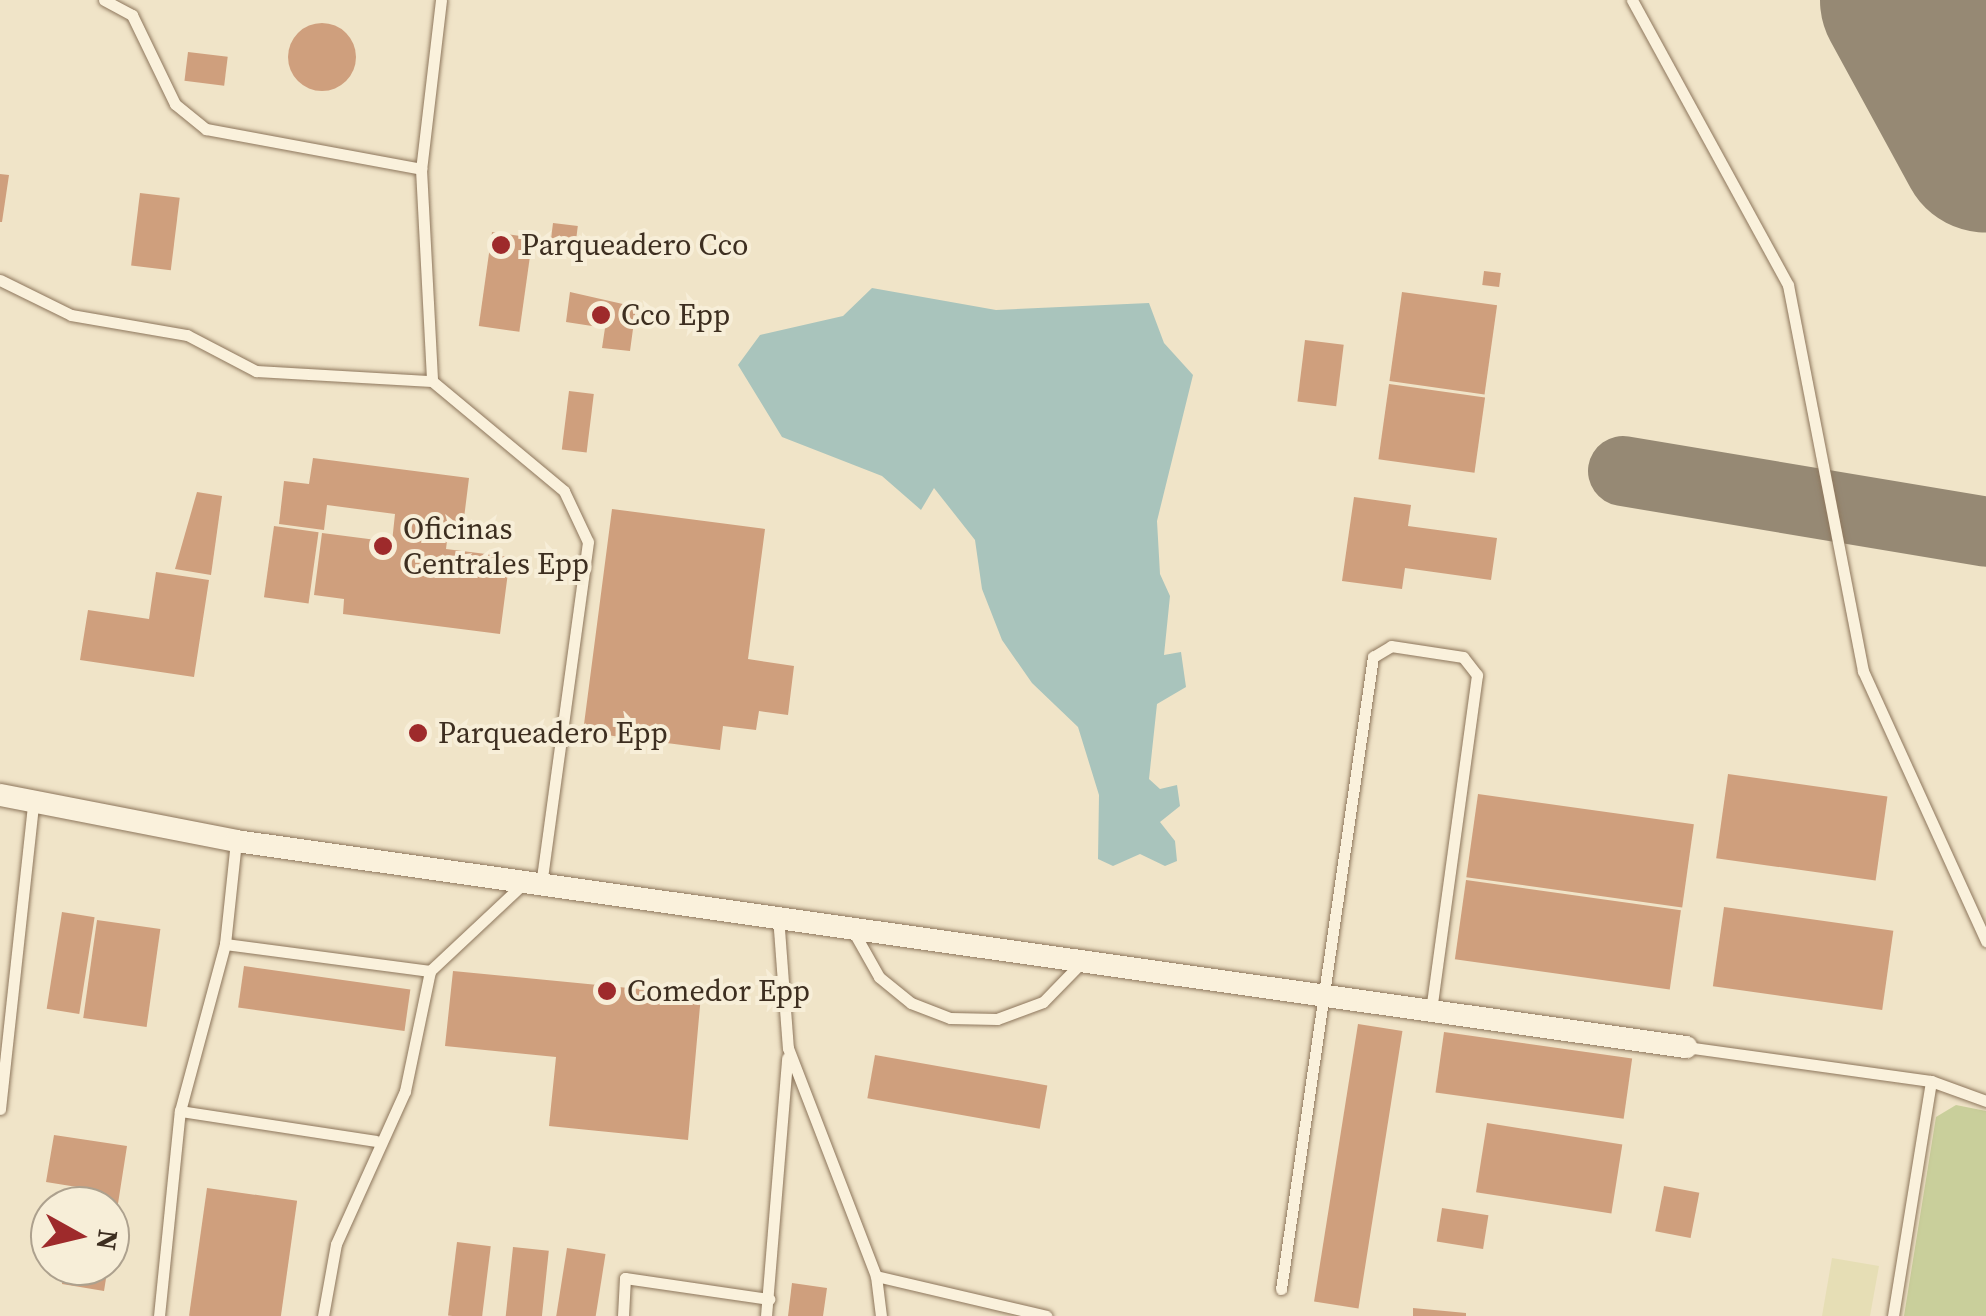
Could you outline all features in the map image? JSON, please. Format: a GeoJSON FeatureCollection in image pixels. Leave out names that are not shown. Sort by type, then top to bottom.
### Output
{"type":"FeatureCollection","features":[{"type":"Feature","properties":{"kind":"street"},"geometry":{"type":"LineString","coordinates":[[0,795],[236,841],[1086,958],[1686,1047]]}},
{"type":"Feature","properties":{"kind":"lane"},"geometry":{"type":"LineString","coordinates":[[104,0],[132,15],[175,104],[206,129],[421,169]]}},
{"type":"Feature","properties":{"kind":"lane"},"geometry":{"type":"LineString","coordinates":[[432,381],[421,169],[441,0]]}},
{"type":"Feature","properties":{"kind":"lane"},"geometry":{"type":"LineString","coordinates":[[1632,0],[1788,285],[1863,671],[1986,941]]}},
{"type":"Feature","properties":{"kind":"lane"},"geometry":{"type":"LineString","coordinates":[[0,280],[71,315],[187,336],[256,371],[432,381],[564,491],[588,542],[532,884],[430,970],[405,1091],[376,1141],[336,1244],[323,1316]]}},
{"type":"Feature","properties":{"kind":"lane"},"geometry":{"type":"LineString","coordinates":[[1281,1289],[1319,993],[1373,657],[1391,646],[1463,657],[1477,675],[1430,1009]]}},
{"type":"Feature","properties":{"kind":"lane"},"geometry":{"type":"LineString","coordinates":[[0,1109],[33,803]]}},
{"type":"Feature","properties":{"kind":"lane"},"geometry":{"type":"LineString","coordinates":[[159,1316],[180,1111],[226,944],[236,841]]}},
{"type":"Feature","properties":{"kind":"lane"},"geometry":{"type":"LineString","coordinates":[[766,1316],[788,1048],[778,916]]}},
{"type":"Feature","properties":{"kind":"lane"},"geometry":{"type":"LineString","coordinates":[[851,925],[879,977],[911,1003],[950,1018],[997,1019],[1043,1002],[1086,958]]}},
{"type":"Feature","properties":{"kind":"lane"},"geometry":{"type":"LineString","coordinates":[[226,944],[430,970]]}},
{"type":"Feature","properties":{"kind":"lane"},"geometry":{"type":"LineString","coordinates":[[0,1029],[11,1016]]}},
{"type":"Feature","properties":{"kind":"lane"},"geometry":{"type":"LineString","coordinates":[[1686,1047],[1931,1080],[1986,1101]]}},
{"type":"Feature","properties":{"kind":"lane"},"geometry":{"type":"LineString","coordinates":[[788,1048],[876,1276],[881,1316]]}},
{"type":"Feature","properties":{"kind":"lane"},"geometry":{"type":"LineString","coordinates":[[1893,1316],[1931,1080]]}},
{"type":"Feature","properties":{"kind":"lane"},"geometry":{"type":"LineString","coordinates":[[180,1111],[376,1141]]}},
{"type":"Feature","properties":{"kind":"lane"},"geometry":{"type":"LineString","coordinates":[[876,1276],[1046,1316]]}},
{"type":"Feature","properties":{"kind":"lane"},"geometry":{"type":"LineString","coordinates":[[623,1316],[625,1278],[769,1298]]}},
{"type":"Feature","properties":{"kind":"shaded area"},"geometry":{"type":"Polygon","coordinates":[[[1832,1258],[1879,1266],[1870,1316],[1822,1316],[1832,1258]]]}},
{"type":"Feature","properties":{"kind":"green space"},"geometry":{"type":"Polygon","coordinates":[[[1956,1105],[1986,1111],[1986,1316],[1904,1316],[1936,1117],[1956,1105]]]}},
{"type":"Feature","properties":{"kind":"water"},"geometry":{"type":"Polygon","coordinates":[[[872,288],[996,310],[1149,303],[1164,343],[1193,375],[1157,521],[1160,574],[1170,596],[1164,655],[1181,652],[1186,687],[1157,704],[1149,779],[1160,789],[1177,785],[1180,806],[1160,822],[1175,841],[1177,861],[1165,866],[1140,854],[1113,866],[1098,859],[1099,795],[1078,727],[1032,683],[1002,640],[982,589],[975,540],[934,488],[921,510],[882,476],[782,437],[738,365],[760,335],[843,316],[872,288]]]}},
{"type":"Feature","properties":{"kind":"building"},"geometry":{"type":"Polygon","coordinates":[[[322,23],[335,25],[346,33],[354,44],[354,70],[346,81],[335,89],[322,91],[309,89],[298,81],[290,70],[288,57],[290,44],[298,33],[309,25],[322,23]]]}},
{"type":"Feature","properties":{"kind":"building"},"geometry":{"type":"Polygon","coordinates":[[[188,52],[228,57],[224,86],[184,81],[188,52]]]}},
{"type":"Feature","properties":{"kind":"building"},"geometry":{"type":"Polygon","coordinates":[[[0,174],[9,175],[2,222],[0,222],[0,174]]]}},
{"type":"Feature","properties":{"kind":"building"},"geometry":{"type":"Polygon","coordinates":[[[140,193],[180,198],[171,270],[131,265],[140,193]]]}},
{"type":"Feature","properties":{"kind":"building"},"geometry":{"type":"Polygon","coordinates":[[[553,223],[578,226],[576,242],[551,239],[553,223]]]}},
{"type":"Feature","properties":{"kind":"building"},"geometry":{"type":"Polygon","coordinates":[[[492,232],[533,238],[519,332],[479,326],[492,232]]]}},
{"type":"Feature","properties":{"kind":"building"},"geometry":{"type":"Polygon","coordinates":[[[1484,271],[1501,273],[1499,287],[1482,285],[1484,271]]]}},
{"type":"Feature","properties":{"kind":"building","name":"Cco Epp"},"geometry":{"type":"Polygon","coordinates":[[[570,292],[636,307],[630,351],[602,348],[605,328],[566,322],[570,292]]]}},
{"type":"Feature","properties":{"kind":"building"},"geometry":{"type":"Polygon","coordinates":[[[1402,292],[1497,305],[1485,394],[1389,381],[1402,292]]]}},
{"type":"Feature","properties":{"kind":"building"},"geometry":{"type":"Polygon","coordinates":[[[1305,340],[1344,345],[1336,406],[1297,402],[1305,340]]]}},
{"type":"Feature","properties":{"kind":"building"},"geometry":{"type":"Polygon","coordinates":[[[1389,384],[1485,397],[1474,473],[1378,459],[1389,384]]]}},
{"type":"Feature","properties":{"kind":"building"},"geometry":{"type":"Polygon","coordinates":[[[569,391],[594,394],[587,453],[562,450],[569,391]]]}},
{"type":"Feature","properties":{"kind":"building","name":"Oficinas Centrales Epp"},"geometry":{"type":"Polygon","coordinates":[[[313,458],[469,478],[463,526],[449,524],[446,549],[510,557],[500,634],[343,614],[344,599],[314,595],[322,533],[392,542],[395,514],[327,505],[324,530],[279,524],[284,481],[309,484],[313,458]]]}},
{"type":"Feature","properties":{"kind":"building"},"geometry":{"type":"Polygon","coordinates":[[[197,492],[222,496],[211,575],[175,569],[197,492]]]}},
{"type":"Feature","properties":{"kind":"building"},"geometry":{"type":"Polygon","coordinates":[[[1354,497],[1411,505],[1408,526],[1497,538],[1491,580],[1405,568],[1402,589],[1342,581],[1354,497]]]}},
{"type":"Feature","properties":{"kind":"building"},"geometry":{"type":"Polygon","coordinates":[[[612,509],[765,529],[748,659],[794,666],[788,715],[759,711],[756,730],[723,726],[720,750],[583,732],[612,509]]]}},
{"type":"Feature","properties":{"kind":"building"},"geometry":{"type":"Polygon","coordinates":[[[274,526],[319,532],[309,604],[264,597],[274,526]]]}},
{"type":"Feature","properties":{"kind":"building"},"geometry":{"type":"Polygon","coordinates":[[[156,572],[209,580],[194,677],[80,660],[88,610],[149,619],[156,572]]]}},
{"type":"Feature","properties":{"kind":"building"},"geometry":{"type":"Polygon","coordinates":[[[1728,774],[1887,796],[1876,881],[1716,858],[1728,774]]]}},
{"type":"Feature","properties":{"kind":"building"},"geometry":{"type":"Polygon","coordinates":[[[1478,794],[1694,824],[1682,908],[1466,877],[1478,794]]]}},
{"type":"Feature","properties":{"kind":"building"},"geometry":{"type":"Polygon","coordinates":[[[1466,880],[1681,910],[1670,989],[1455,959],[1466,880]]]}},
{"type":"Feature","properties":{"kind":"building"},"geometry":{"type":"Polygon","coordinates":[[[1724,907],[1893,931],[1882,1010],[1713,986],[1724,907]]]}},
{"type":"Feature","properties":{"kind":"building"},"geometry":{"type":"Polygon","coordinates":[[[62,912],[95,917],[79,1014],[47,1009],[62,912]]]}},
{"type":"Feature","properties":{"kind":"building"},"geometry":{"type":"Polygon","coordinates":[[[97,920],[160,929],[147,1027],[83,1018],[97,920]]]}},
{"type":"Feature","properties":{"kind":"building"},"geometry":{"type":"Polygon","coordinates":[[[244,966],[410,989],[405,1031],[238,1008],[244,966]]]}},
{"type":"Feature","properties":{"kind":"building"},"geometry":{"type":"Polygon","coordinates":[[[453,971],[701,995],[688,1140],[549,1126],[556,1057],[445,1046],[453,971]]]}},
{"type":"Feature","properties":{"kind":"building"},"geometry":{"type":"Polygon","coordinates":[[[1358,1024],[1402,1031],[1358,1309],[1314,1302],[1358,1024]]]}},
{"type":"Feature","properties":{"kind":"building"},"geometry":{"type":"Polygon","coordinates":[[[1444,1032],[1632,1058],[1624,1119],[1436,1092],[1444,1032]]]}},
{"type":"Feature","properties":{"kind":"building"},"geometry":{"type":"Polygon","coordinates":[[[875,1055],[1047,1085],[1040,1129],[867,1098],[875,1055]]]}},
{"type":"Feature","properties":{"kind":"building"},"geometry":{"type":"Polygon","coordinates":[[[1487,1123],[1622,1144],[1611,1214],[1476,1192],[1487,1123]]]}},
{"type":"Feature","properties":{"kind":"building"},"geometry":{"type":"Polygon","coordinates":[[[54,1135],[127,1146],[121,1186],[46,1182],[54,1135]]]}},
{"type":"Feature","properties":{"kind":"building"},"geometry":{"type":"Polygon","coordinates":[[[1664,1186],[1699,1193],[1691,1238],[1655,1231],[1664,1186]]]}},
{"type":"Feature","properties":{"kind":"building"},"geometry":{"type":"Polygon","coordinates":[[[207,1188],[297,1201],[281,1316],[189,1316],[207,1188]]]}},
{"type":"Feature","properties":{"kind":"building"},"geometry":{"type":"Polygon","coordinates":[[[1442,1208],[1488,1215],[1483,1249],[1437,1242],[1442,1208]]]}},
{"type":"Feature","properties":{"kind":"building"},"geometry":{"type":"Polygon","coordinates":[[[457,1242],[491,1246],[482,1316],[448,1315],[457,1242]]]}},
{"type":"Feature","properties":{"kind":"building"},"geometry":{"type":"Polygon","coordinates":[[[513,1247],[549,1251],[542,1316],[506,1316],[513,1247]]]}},
{"type":"Feature","properties":{"kind":"building"},"geometry":{"type":"Polygon","coordinates":[[[567,1248],[606,1254],[596,1316],[556,1316],[567,1248]]]}},
{"type":"Feature","properties":{"kind":"building"},"geometry":{"type":"Polygon","coordinates":[[[792,1283],[827,1288],[823,1316],[788,1316],[792,1283]]]}},
{"type":"Feature","properties":{"kind":"building"},"geometry":{"type":"Polygon","coordinates":[[[74,1286],[105,1286],[104,1291],[74,1286]]]}},
{"type":"Feature","properties":{"kind":"building"},"geometry":{"type":"Polygon","coordinates":[[[1413,1308],[1466,1313],[1466,1316],[1413,1316],[1413,1308]]]}},
{"type":"Feature","properties":{"kind":"taxiway"},"geometry":{"type":"LineString","coordinates":[[1623,471],[1986,532]]}},
{"type":"Feature","properties":{"kind":"runway"},"geometry":{"type":"LineString","coordinates":[[1906,0],[1986,147]]}},
{"type":"Feature","properties":{"kind":"place","name":"Parqueadero Cco"},"geometry":{"type":"Point","coordinates":[501,245]}},
{"type":"Feature","properties":{"kind":"place","name":"Cco Epp"},"geometry":{"type":"Point","coordinates":[601,315]}},
{"type":"Feature","properties":{"kind":"place","name":"Oficinas Centrales Epp"},"geometry":{"type":"Point","coordinates":[383,546]}},
{"type":"Feature","properties":{"kind":"place","name":"Parqueadero Epp"},"geometry":{"type":"Point","coordinates":[418,733]}},
{"type":"Feature","properties":{"kind":"place","name":"Comedor Epp"},"geometry":{"type":"Point","coordinates":[607,991]}}]}
